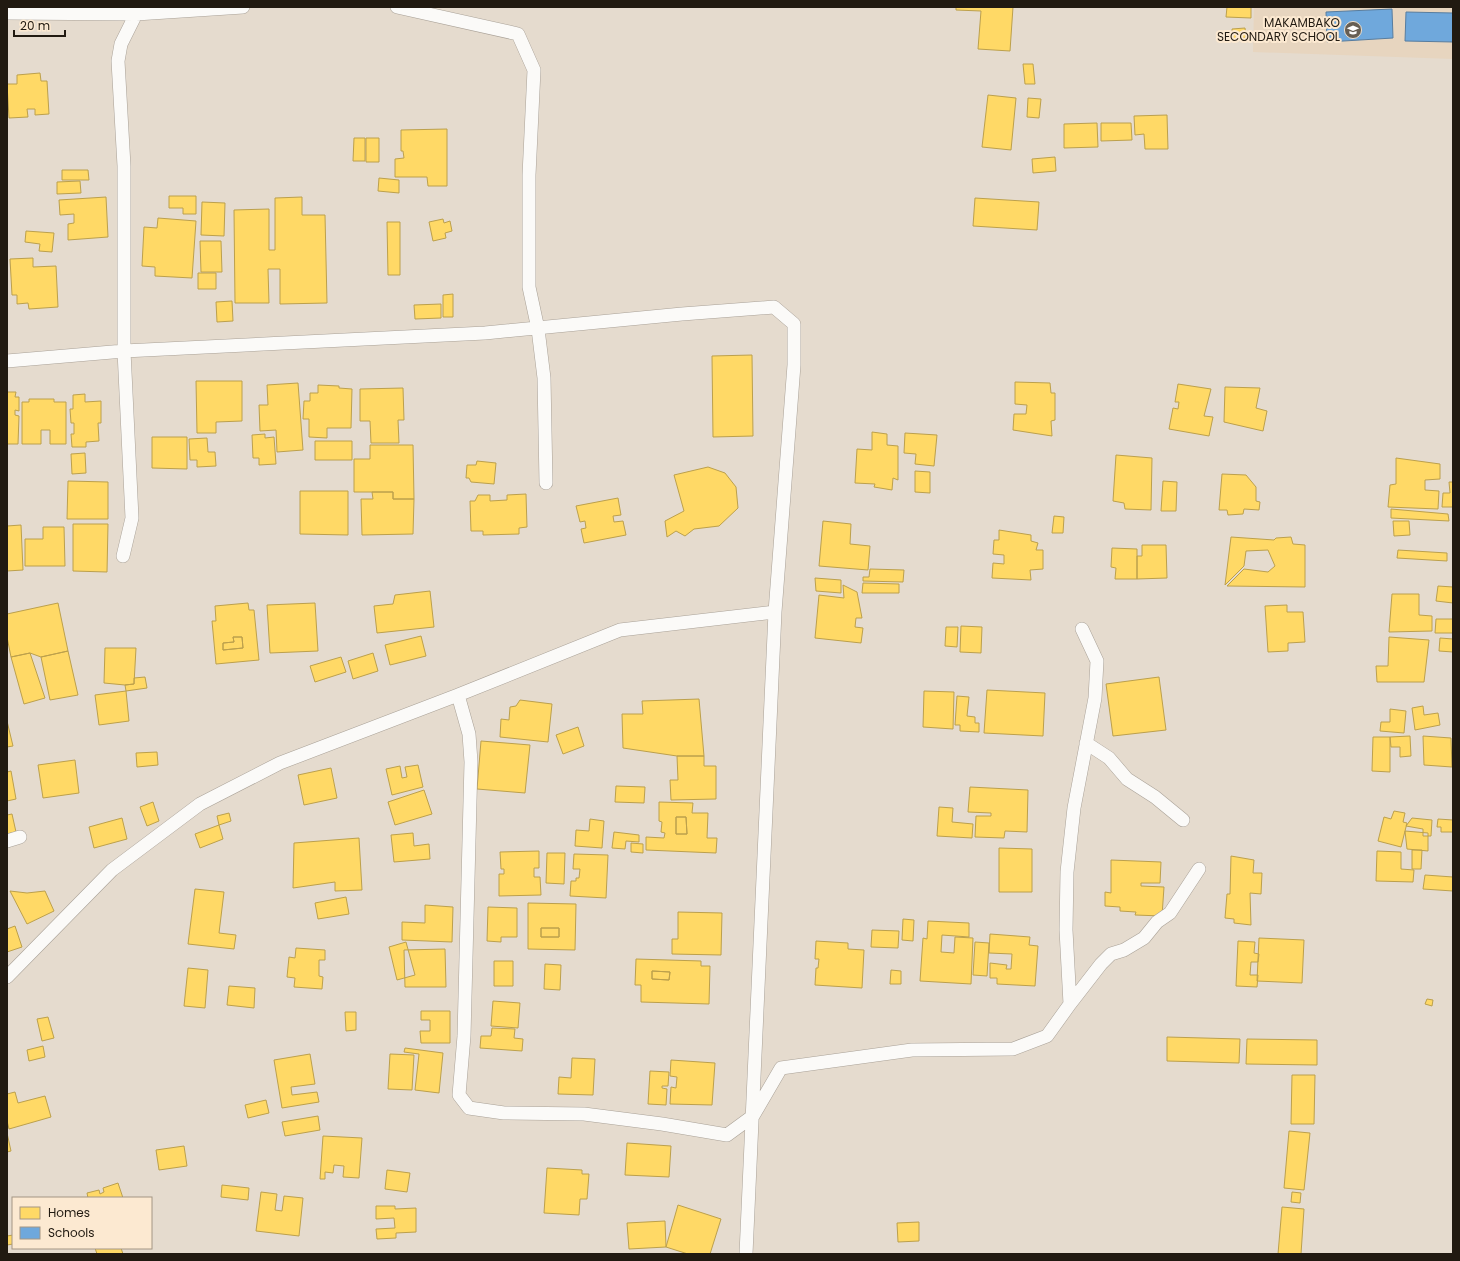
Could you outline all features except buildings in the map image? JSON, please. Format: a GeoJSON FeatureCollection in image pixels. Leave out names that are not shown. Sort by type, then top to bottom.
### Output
{"type":"FeatureCollection","features":[{"type":"Feature","properties":{"kind":"street"},"geometry":{"type":"LineString","coordinates":[[7,13],[136,14],[243,7]]}},
{"type":"Feature","properties":{"kind":"street"},"geometry":{"type":"LineString","coordinates":[[397,7],[518,34],[534,70],[529,175],[529,287],[538,329],[544,378],[546,483]]}},
{"type":"Feature","properties":{"kind":"street"},"geometry":{"type":"LineString","coordinates":[[123,556],[132,518],[124,351],[124,166],[118,61],[121,44],[136,14]]}},
{"type":"Feature","properties":{"kind":"street"},"geometry":{"type":"LineString","coordinates":[[7,361],[124,351],[312,343],[538,329],[682,314],[774,307],[794,324],[794,365],[775,612],[746,1254]]}},
{"type":"Feature","properties":{"kind":"street"},"geometry":{"type":"LineString","coordinates":[[7,977],[112,870],[200,804],[280,764],[620,630],[775,612]]}},
{"type":"Feature","properties":{"kind":"street"},"geometry":{"type":"LineString","coordinates":[[1070,1004],[1066,930],[1067,872],[1074,808],[1095,698],[1097,661],[1082,629]]}},
{"type":"Feature","properties":{"kind":"street"},"geometry":{"type":"LineString","coordinates":[[458,695],[469,734],[471,762],[464,1036],[459,1095],[469,1108],[504,1114],[584,1114],[662,1124],[727,1135],[753,1116],[781,1068],[912,1050],[1013,1050],[1047,1036],[1101,964],[1111,954],[1124,950],[1144,938],[1157,922],[1170,912],[1199,869]]}},
{"type":"Feature","properties":{"kind":"street"},"geometry":{"type":"LineString","coordinates":[[1086,743],[1108,758],[1127,779],[1156,797],[1184,820]]}},
{"type":"Feature","properties":{"kind":"street"},"geometry":{"type":"LineString","coordinates":[[7,842],[20,837]]}},
{"type":"Feature","properties":{"kind":"shaded area","name":"MAKAMBAKO SECONDARY SCHOOL"},"geometry":{"type":"Polygon","coordinates":[[[1254,7],[1453,7],[1453,59],[1253,52],[1254,7]]]}},
{"type":"Feature","properties":{"kind":"place","name":"MAKAMBAKO SECONDARY SCHOOL"},"geometry":{"type":"Point","coordinates":[1353,30]}}]}
